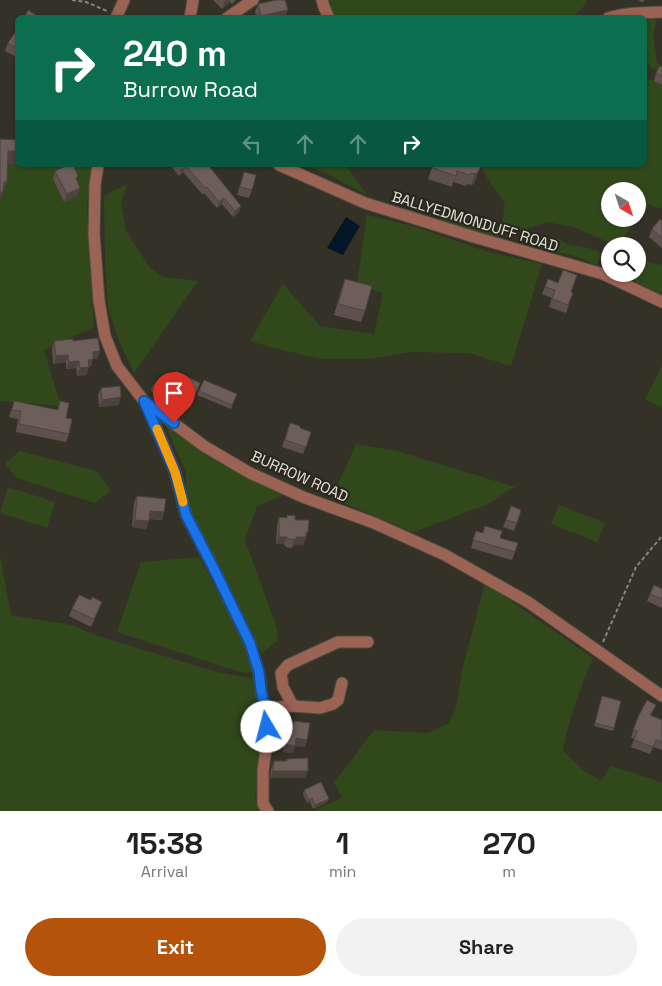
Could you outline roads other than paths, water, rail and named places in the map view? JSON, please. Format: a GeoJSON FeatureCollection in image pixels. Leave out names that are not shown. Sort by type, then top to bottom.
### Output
{"type":"FeatureCollection","features":[{"type":"Feature","properties":{"kind":"street"},"geometry":{"type":"LineString","coordinates":[[116,15],[124,0]]}},
{"type":"Feature","properties":{"kind":"street"},"geometry":{"type":"LineString","coordinates":[[190,15],[193,0]]}},
{"type":"Feature","properties":{"kind":"street"},"geometry":{"type":"LineString","coordinates":[[231,15],[253,0]]}},
{"type":"Feature","properties":{"kind":"street"},"geometry":{"type":"LineString","coordinates":[[322,0],[328,15]]}},
{"type":"Feature","properties":{"kind":"street"},"geometry":{"type":"LineString","coordinates":[[618,15],[632,12],[662,12]]}},
{"type":"Feature","properties":{"kind":"street","name":"BURROW ROAD"},"geometry":{"type":"LineString","coordinates":[[98,167],[95,185],[94,234],[99,301],[105,336],[118,366],[144,401],[204,446],[250,472],[303,497],[374,523],[445,555],[528,602],[662,696]]}},
{"type":"Feature","properties":{"kind":"street","name":"BALLYEDMONDUFF ROAD"},"geometry":{"type":"LineString","coordinates":[[284,167],[365,203],[482,240],[603,274],[662,302]]}},
{"type":"Feature","properties":{"kind":"street"},"geometry":{"type":"LineString","coordinates":[[144,401],[175,472],[186,515],[250,643],[259,672],[267,727],[263,771],[263,804],[268,811]]}},
{"type":"Feature","properties":{"kind":"street"},"geometry":{"type":"LineString","coordinates":[[293,706],[283,687],[282,680],[282,673],[288,665],[338,642],[368,642]]}},
{"type":"Feature","properties":{"kind":"street"},"geometry":{"type":"LineString","coordinates":[[265,708],[293,706],[320,708],[334,704],[338,700],[342,684]]}},
{"type":"Feature","properties":{"kind":"water"},"geometry":{"type":"Polygon","coordinates":[[[346,217],[360,226],[343,255],[327,248],[346,217]]]}}]}
